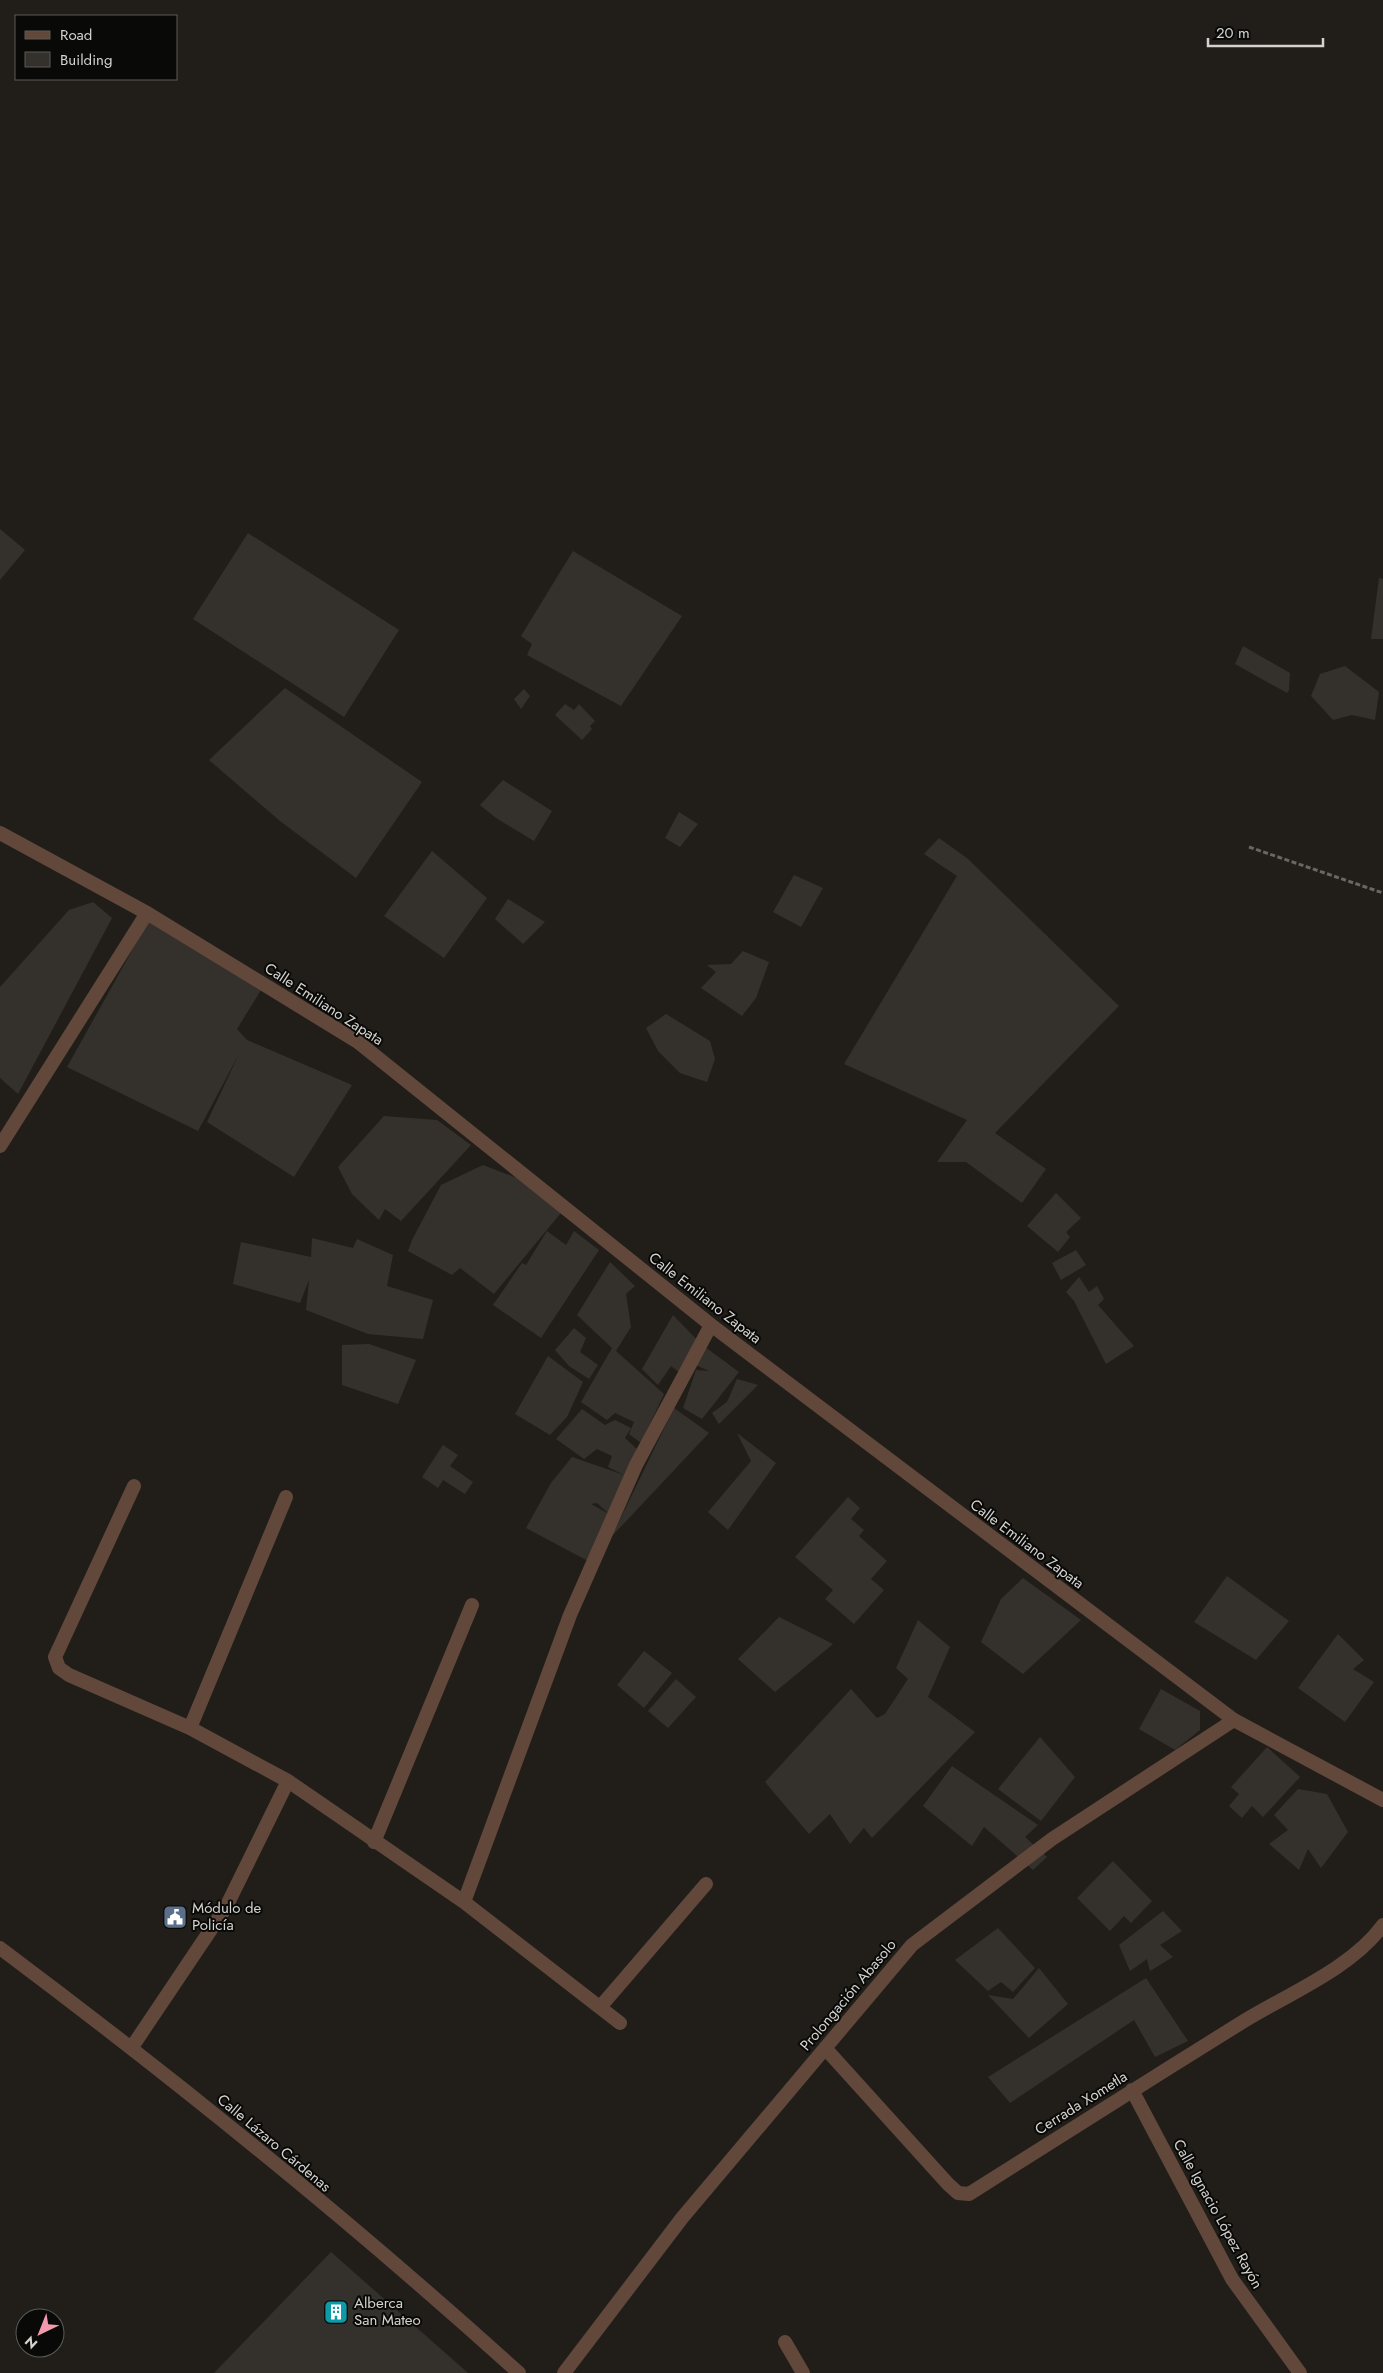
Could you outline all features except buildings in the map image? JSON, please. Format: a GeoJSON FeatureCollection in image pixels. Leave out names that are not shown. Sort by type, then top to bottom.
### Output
{"type":"FeatureCollection","features":[{"type":"Feature","properties":{"kind":"street","name":"Calle Emiliano Zapata"},"geometry":{"type":"LineString","coordinates":[[0,833],[147,913],[358,1042],[711,1325],[1234,1720],[1383,1800]]}},
{"type":"Feature","properties":{"kind":"street"},"geometry":{"type":"LineString","coordinates":[[0,1146],[147,913]]}},
{"type":"Feature","properties":{"kind":"street"},"geometry":{"type":"LineString","coordinates":[[464,1902],[570,1615],[636,1465],[711,1325]]}},
{"type":"Feature","properties":{"kind":"street"},"geometry":{"type":"LineString","coordinates":[[134,1486],[55,1657],[59,1668],[69,1675],[190,1728],[288,1781],[374,1842],[464,1902],[601,2006],[620,2023]]}},
{"type":"Feature","properties":{"kind":"street"},"geometry":{"type":"LineString","coordinates":[[190,1728],[286,1497]]}},
{"type":"Feature","properties":{"kind":"street"},"geometry":{"type":"LineString","coordinates":[[374,1842],[472,1605]]}},
{"type":"Feature","properties":{"kind":"street","name":"Prolongación Abasolo"},"geometry":{"type":"LineString","coordinates":[[564,2373],[682,2218],[912,1945],[1052,1839],[1234,1720]]}},
{"type":"Feature","properties":{"kind":"street"},"geometry":{"type":"LineString","coordinates":[[132,2047],[226,1907],[288,1781]]}},
{"type":"Feature","properties":{"kind":"street"},"geometry":{"type":"LineString","coordinates":[[601,2006],[706,1884]]}},
{"type":"Feature","properties":{"kind":"street","name":"Cerrada Xometla"},"geometry":{"type":"LineString","coordinates":[[824,2048],[958,2193],[969,2194],[1258,2012],[1322,1978],[1375,1936],[1383,1925]]}},
{"type":"Feature","properties":{"kind":"street","name":"Calle Lázaro Cárdenas"},"geometry":{"type":"LineString","coordinates":[[0,1948],[132,2047],[434,2297],[519,2373]]}},
{"type":"Feature","properties":{"kind":"street","name":"Calle Ignacio López Rayón"},"geometry":{"type":"LineString","coordinates":[[1132,2090],[1232,2279],[1300,2373]]}},
{"type":"Feature","properties":{"kind":"street"},"geometry":{"type":"LineString","coordinates":[[785,2342],[803,2373]]}},
{"type":"Feature","properties":{"kind":"path"},"geometry":{"type":"LineString","coordinates":[[1249,847],[1383,894]]}},
{"type":"Feature","properties":{"kind":"place","name":"Módulo de Policía"},"geometry":{"type":"Point","coordinates":[175,1917]}},
{"type":"Feature","properties":{"kind":"place","name":"Alberca San Mateo"},"geometry":{"type":"Point","coordinates":[336,2312]}}]}
